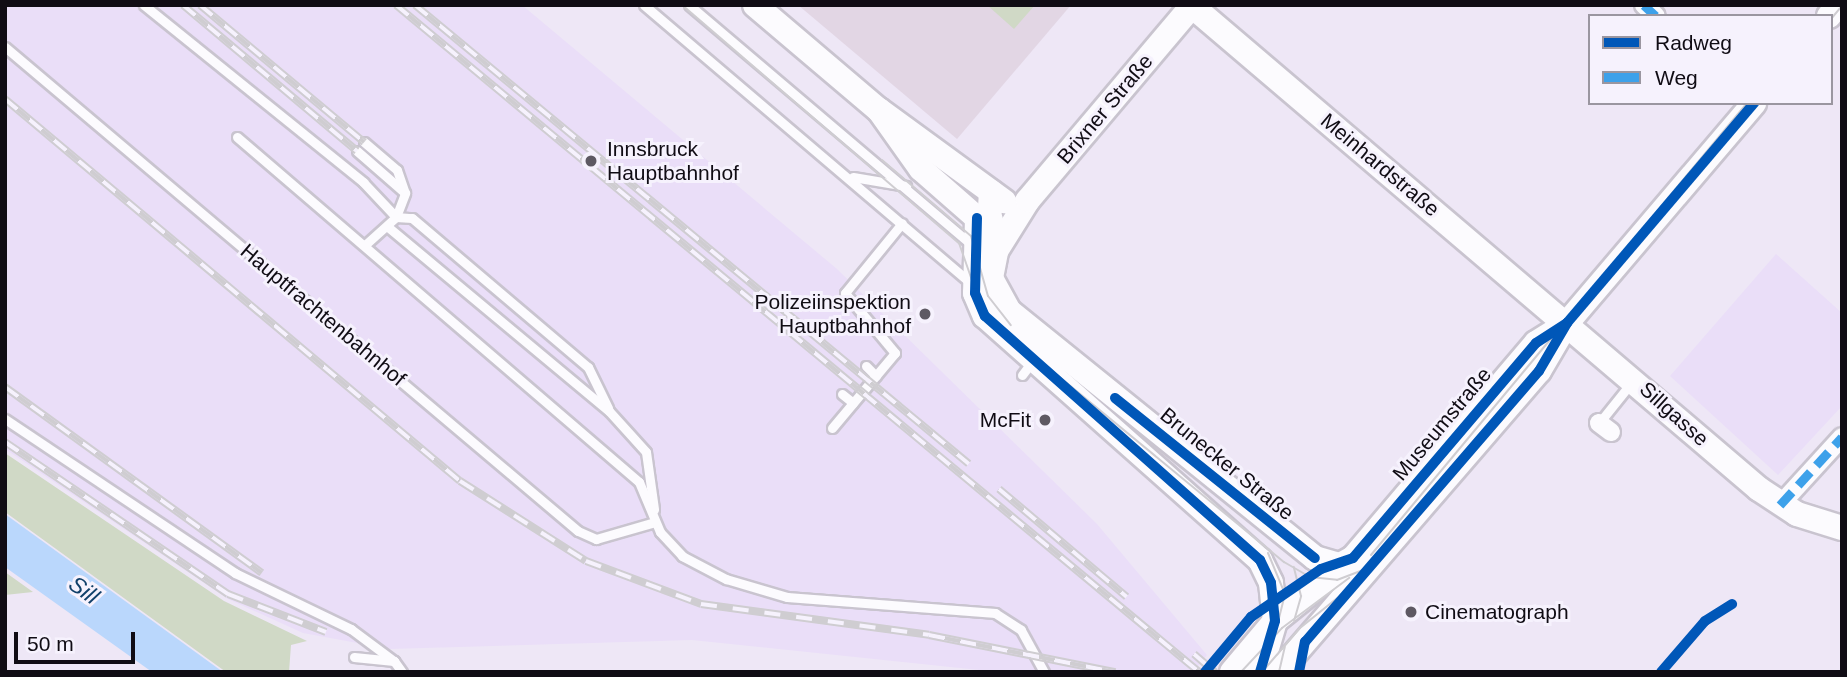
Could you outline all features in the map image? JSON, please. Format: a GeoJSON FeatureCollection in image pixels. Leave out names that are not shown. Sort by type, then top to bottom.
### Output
{"type":"FeatureCollection","features":[{"type":"Feature","properties":{"kind":"street"},"geometry":{"type":"LineString","coordinates":[[755,5],[879,110],[911,127],[990,192],[1009,204],[1023,207]]}},
{"type":"Feature","properties":{"kind":"street","name":"Brixner Straße"},"geometry":{"type":"LineString","coordinates":[[979,250],[992,261],[1023,207],[1193,6]]}},
{"type":"Feature","properties":{"kind":"street","name":"Meinhardstraße"},"geometry":{"type":"LineString","coordinates":[[1193,6],[1567,323]]}},
{"type":"Feature","properties":{"kind":"street","name":"Museumstraße"},"geometry":{"type":"LineString","coordinates":[[1291,660],[1550,357],[1567,323],[1752,105]]}},
{"type":"Feature","properties":{"kind":"street"},"geometry":{"type":"LineString","coordinates":[[879,110],[910,159],[979,250]]}},
{"type":"Feature","properties":{"kind":"street"},"geometry":{"type":"LineString","coordinates":[[990,192],[979,250],[985,316],[1027,369],[1246,543],[1271,583],[1275,621],[1260,672]]}},
{"type":"Feature","properties":{"kind":"street"},"geometry":{"type":"LineString","coordinates":[[979,250],[1023,207]]}},
{"type":"Feature","properties":{"kind":"street","name":"Brunecker Straße"},"geometry":{"type":"LineString","coordinates":[[979,250],[1020,320],[1315,558]]}},
{"type":"Feature","properties":{"kind":"street","name":"Museumstraße"},"geometry":{"type":"LineString","coordinates":[[1232,672],[1275,621],[1325,584],[1353,558],[1536,343],[1567,323]]}},
{"type":"Feature","properties":{"kind":"street","name":"Sillgasse"},"geometry":{"type":"LineString","coordinates":[[1567,323],[1780,505],[1842,528]]}},
{"type":"Feature","properties":{"kind":"street"},"geometry":{"type":"LineString","coordinates":[[1780,505],[1842,437]]}},
{"type":"Feature","properties":{"kind":"street"},"geometry":{"type":"LineString","coordinates":[[1315,558],[1340,565],[1353,558]]}},
{"type":"Feature","properties":{"kind":"street"},"geometry":{"type":"LineString","coordinates":[[1315,558],[1325,584]]}},
{"type":"Feature","properties":{"kind":"street","name":"Museumstraße"},"geometry":{"type":"LineString","coordinates":[[1291,660],[1321,611],[1325,584]]}},
{"type":"Feature","properties":{"kind":"lane"},"geometry":{"type":"LineString","coordinates":[[144,5],[363,182],[396,217],[412,218],[589,367],[609,411]]}},
{"type":"Feature","properties":{"kind":"lane"},"geometry":{"type":"LineString","coordinates":[[644,5],[962,272],[979,250],[690,5]]}},
{"type":"Feature","properties":{"kind":"lane"},"geometry":{"type":"LineString","coordinates":[[655,5],[660,17]]}},
{"type":"Feature","properties":{"kind":"lane","name":"Hauptfrachtenbahnhof"},"geometry":{"type":"LineString","coordinates":[[5,47],[578,531],[596,538],[654,518]]}},
{"type":"Feature","properties":{"kind":"lane"},"geometry":{"type":"LineString","coordinates":[[237,137],[366,244],[639,482],[654,518],[682,556],[773,594],[995,613],[1021,631],[1044,672]]}},
{"type":"Feature","properties":{"kind":"lane"},"geometry":{"type":"LineString","coordinates":[[364,142],[397,170],[405,193],[396,217],[366,244]]}},
{"type":"Feature","properties":{"kind":"lane"},"geometry":{"type":"LineString","coordinates":[[356,151],[405,193]]}},
{"type":"Feature","properties":{"kind":"lane"},"geometry":{"type":"LineString","coordinates":[[848,175],[906,186]]}},
{"type":"Feature","properties":{"kind":"lane"},"geometry":{"type":"LineString","coordinates":[[832,428],[876,376],[894,347],[845,293],[902,223]]}},
{"type":"Feature","properties":{"kind":"lane"},"geometry":{"type":"LineString","coordinates":[[388,227],[609,411],[646,452],[654,518]]}},
{"type":"Feature","properties":{"kind":"lane"},"geometry":{"type":"LineString","coordinates":[[866,366],[876,376]]}},
{"type":"Feature","properties":{"kind":"lane"},"geometry":{"type":"LineString","coordinates":[[1605,428],[1634,379]]}},
{"type":"Feature","properties":{"kind":"lane"},"geometry":{"type":"LineString","coordinates":[[842,394],[853,404]]}},
{"type":"Feature","properties":{"kind":"lane"},"geometry":{"type":"LineString","coordinates":[[5,419],[235,573],[352,629],[394,661],[402,672]]}},
{"type":"Feature","properties":{"kind":"lane"},"geometry":{"type":"LineString","coordinates":[[354,657],[394,661]]}},
{"type":"Feature","properties":{"kind":"shaded area"},"geometry":{"type":"Polygon","coordinates":[[[5,5],[522,5],[837,269],[1097,524],[1207,655],[1193,672],[998,672],[692,640],[390,649],[303,633],[228,599],[5,449],[5,5]]]}},
{"type":"Feature","properties":{"kind":"shaded area"},"geometry":{"type":"Polygon","coordinates":[[[798,5],[1071,5],[957,139],[798,5]]]}},
{"type":"Feature","properties":{"kind":"shaded area"},"geometry":{"type":"Polygon","coordinates":[[[1776,254],[1842,313],[1842,406],[1778,475],[1670,376],[1776,254]]]}},
{"type":"Feature","properties":{"kind":"green space"},"geometry":{"type":"Polygon","coordinates":[[[987,5],[1035,5],[1014,29],[987,5]]]}},
{"type":"Feature","properties":{"kind":"green space"},"geometry":{"type":"Polygon","coordinates":[[[5,453],[224,601],[307,641],[291,645],[289,672],[226,672],[5,512],[5,453]]]}},
{"type":"Feature","properties":{"kind":"green space"},"geometry":{"type":"Polygon","coordinates":[[[5,572],[33,592],[5,595],[5,572]]]}},
{"type":"Feature","properties":{"kind":"water","name":"Sill"},"geometry":{"type":"Polygon","coordinates":[[[5,514],[223,672],[152,672],[5,567],[5,514]]]}},
{"type":"Feature","properties":{"kind":"tram line"},"geometry":{"type":"LineString","coordinates":[[682,5],[959,243],[981,306],[994,323],[1284,562],[1310,577],[1337,580],[1365,569],[1384,552]]}},
{"type":"Feature","properties":{"kind":"tram line"},"geometry":{"type":"LineString","coordinates":[[1833,17],[1842,6]]}},
{"type":"Feature","properties":{"kind":"tram line"},"geometry":{"type":"LineString","coordinates":[[1371,555],[1745,105]]}},
{"type":"Feature","properties":{"kind":"tram line"},"geometry":{"type":"LineString","coordinates":[[882,160],[971,236],[988,296],[1011,325]]}},
{"type":"Feature","properties":{"kind":"tram line"},"geometry":{"type":"LineString","coordinates":[[1268,553],[1285,594],[1276,631]]}},
{"type":"Feature","properties":{"kind":"tram line"},"geometry":{"type":"LineString","coordinates":[[1294,567],[1301,596],[1294,621]]}},
{"type":"Feature","properties":{"kind":"tram line"},"geometry":{"type":"LineString","coordinates":[[1241,672],[1282,628],[1349,578]]}},
{"type":"Feature","properties":{"kind":"tram line"},"geometry":{"type":"LineString","coordinates":[[1262,672],[1300,628],[1361,579]]}},
{"type":"Feature","properties":{"kind":"tram line"},"geometry":{"type":"LineString","coordinates":[[1279,672],[1285,647]]}},
{"type":"Feature","properties":{"kind":"railway"},"geometry":{"type":"LineString","coordinates":[[183,5],[357,151]]}},
{"type":"Feature","properties":{"kind":"railway"},"geometry":{"type":"LineString","coordinates":[[200,5],[364,142]]}},
{"type":"Feature","properties":{"kind":"railway"},"geometry":{"type":"LineString","coordinates":[[396,5],[1199,672]]}},
{"type":"Feature","properties":{"kind":"railway"},"geometry":{"type":"LineString","coordinates":[[415,5],[969,464]]}},
{"type":"Feature","properties":{"kind":"railway"},"geometry":{"type":"LineString","coordinates":[[5,99],[460,481],[586,561],[701,604],[929,635],[1115,672]]}},
{"type":"Feature","properties":{"kind":"railway"},"geometry":{"type":"LineString","coordinates":[[5,387],[262,573]]}},
{"type":"Feature","properties":{"kind":"railway"},"geometry":{"type":"LineString","coordinates":[[5,442],[228,594],[326,632]]}},
{"type":"Feature","properties":{"kind":"railway"},"geometry":{"type":"LineString","coordinates":[[999,489],[1127,597]]}},
{"type":"Feature","properties":{"kind":"railway"},"geometry":{"type":"LineString","coordinates":[[1194,654],[1215,672]]}},
{"type":"Feature","properties":{"kind":"marked path"},"geometry":{"type":"LineString","coordinates":[[1644,5],[1654,14]]}},
{"type":"Feature","properties":{"kind":"marked path"},"geometry":{"type":"LineString","coordinates":[[1780,505],[1842,437]]}},
{"type":"Feature","properties":{"kind":"cycle path"},"geometry":{"type":"LineString","coordinates":[[1299,672],[1305,642],[1539,371],[1567,323],[1752,105]]}},
{"type":"Feature","properties":{"kind":"cycle path"},"geometry":{"type":"LineString","coordinates":[[977,218],[975,293],[985,316],[1260,560],[1271,583],[1275,621],[1260,672]]}},
{"type":"Feature","properties":{"kind":"cycle path"},"geometry":{"type":"LineString","coordinates":[[1205,672],[1251,617],[1321,569],[1353,558],[1536,343],[1567,323]]}},
{"type":"Feature","properties":{"kind":"cycle path"},"geometry":{"type":"LineString","coordinates":[[1115,398],[1315,558]]}},
{"type":"Feature","properties":{"kind":"cycle path"},"geometry":{"type":"LineString","coordinates":[[1661,672],[1705,621],[1732,604]]}},
{"type":"Feature","properties":{"kind":"place","name":"Innsbruck Hauptbahnhof"},"geometry":{"type":"Point","coordinates":[591,161]}},
{"type":"Feature","properties":{"kind":"place","name":"Polizeiinspektion Hauptbahnhof"},"geometry":{"type":"Point","coordinates":[925,314]}},
{"type":"Feature","properties":{"kind":"place","name":"McFit"},"geometry":{"type":"Point","coordinates":[1045,420]}},
{"type":"Feature","properties":{"kind":"place","name":"Cinematograph"},"geometry":{"type":"Point","coordinates":[1411,612]}}]}
